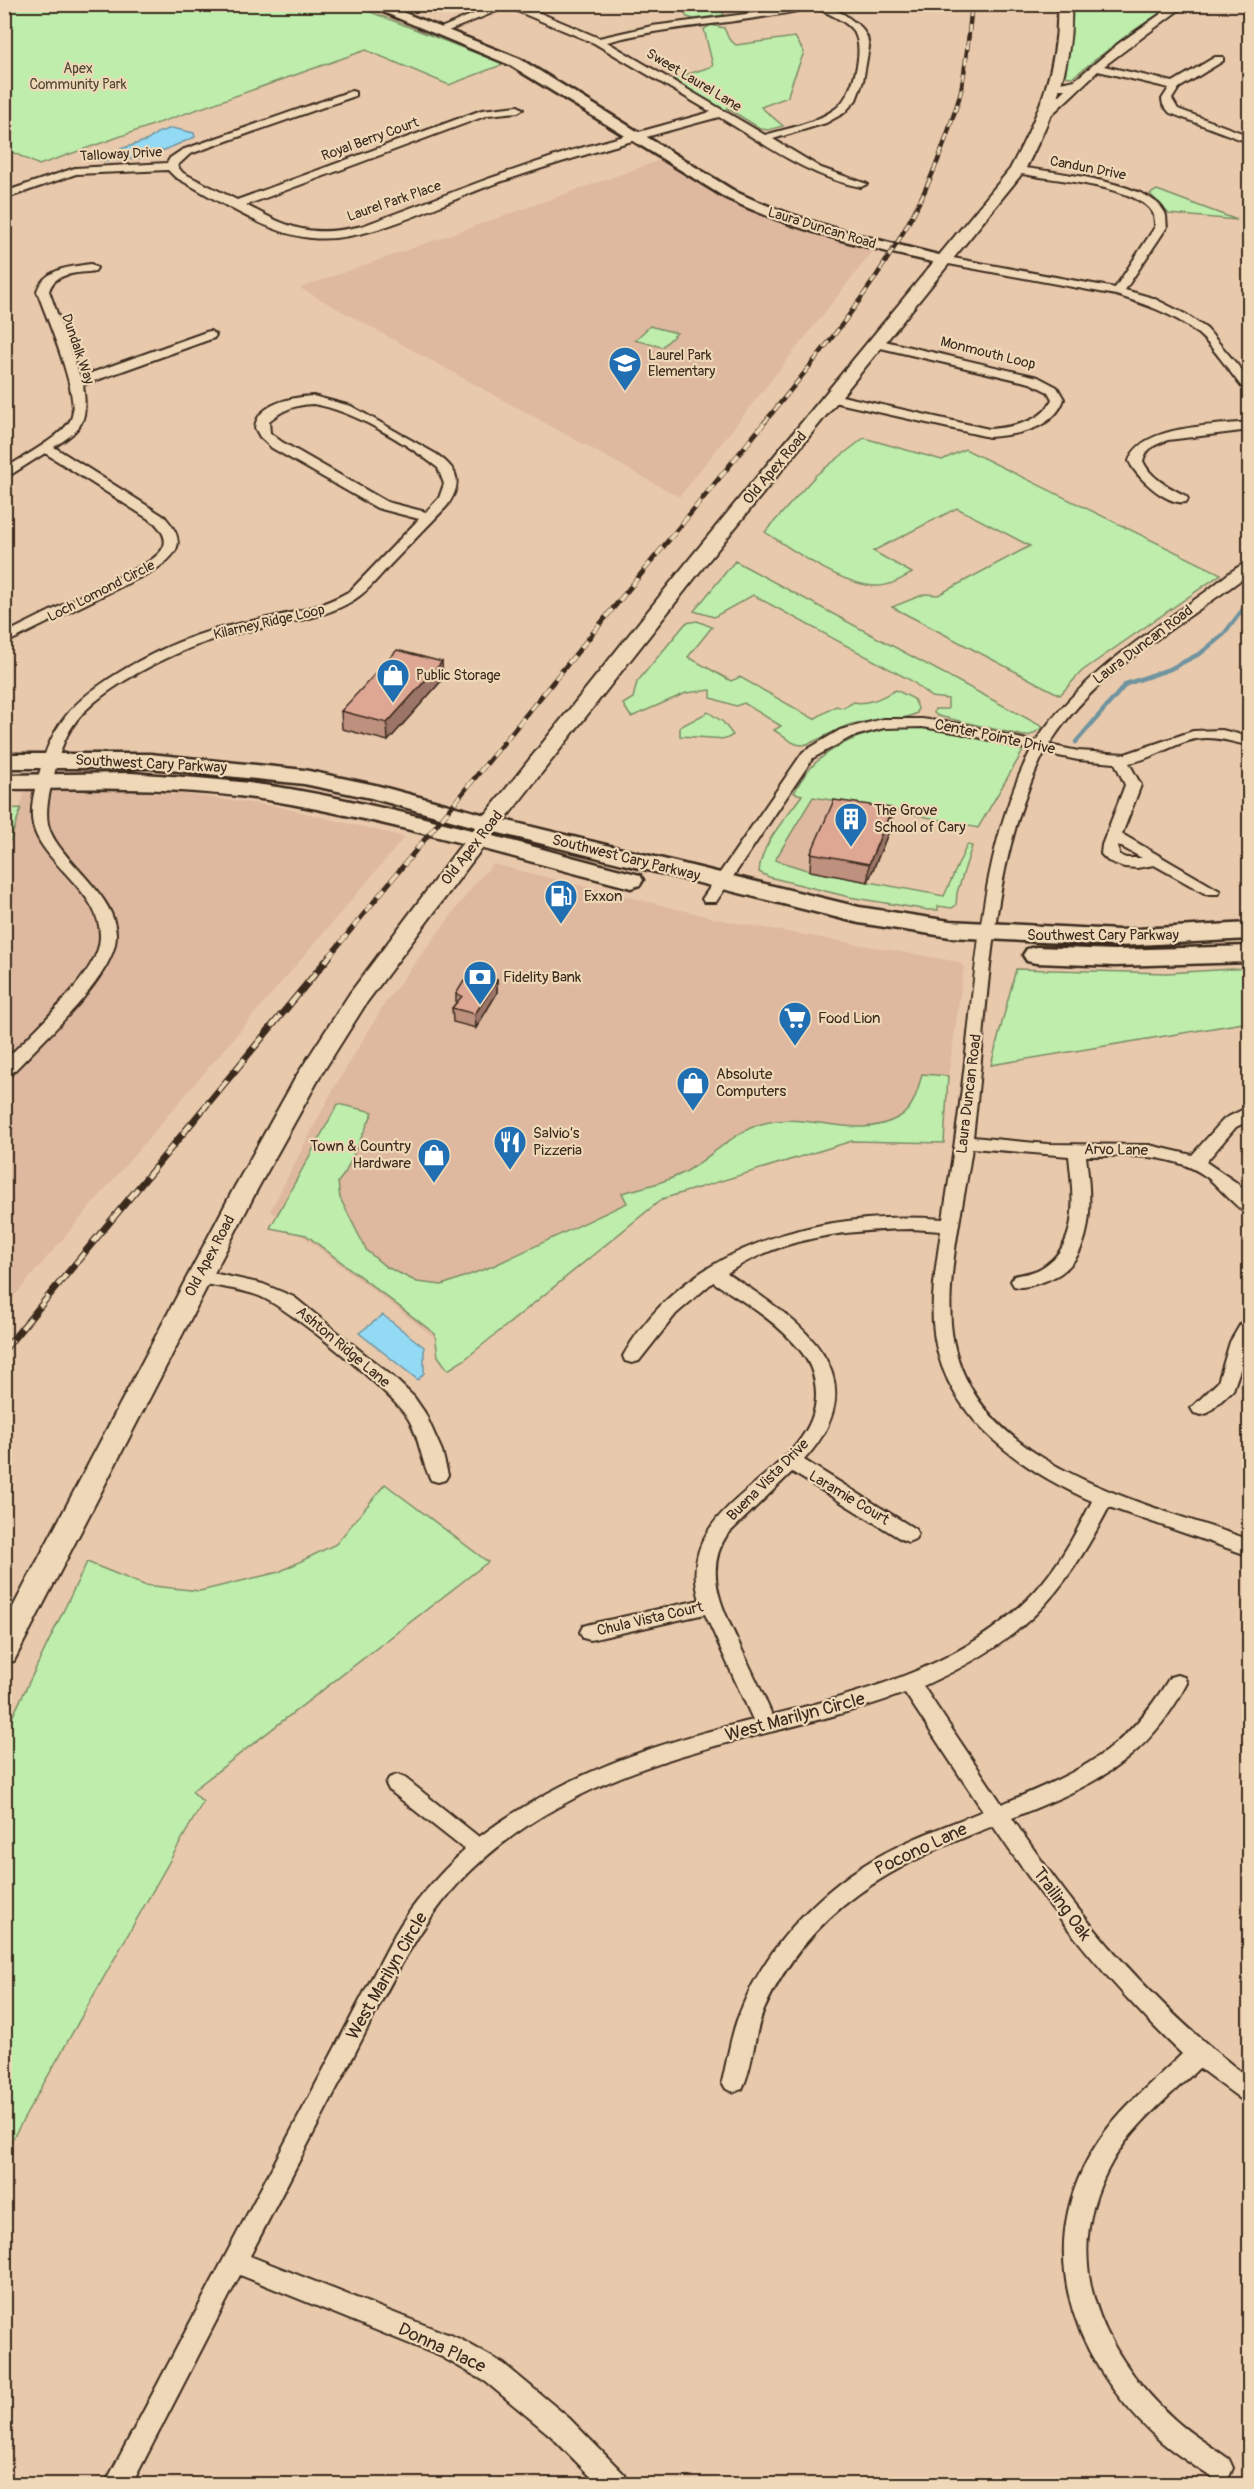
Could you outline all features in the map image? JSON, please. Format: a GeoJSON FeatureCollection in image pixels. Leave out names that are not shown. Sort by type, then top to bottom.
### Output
{"type":"FeatureCollection","features":[{"type":"Feature","properties":{"kind":"main road","name":"Old Apex Road"},"geometry":{"type":"LineString","coordinates":[[4,1653],[199,1276],[309,1075],[358,998],[484,833],[698,561],[1017,170],[1046,114],[1054,87],[1065,34],[1064,4]]}},
{"type":"Feature","properties":{"kind":"main road","name":"Southwest Cary Parkway"},"geometry":{"type":"LineString","coordinates":[[4,761],[48,770],[131,780],[254,791],[484,833],[716,891],[834,930],[986,942],[1115,958],[1250,954]]}},
{"type":"Feature","properties":{"kind":"main road","name":"Southwest Cary Parkway"},"geometry":{"type":"LineString","coordinates":[[4,782],[48,770]]}},
{"type":"Feature","properties":{"kind":"main road","name":"Southwest Cary Parkway"},"geometry":{"type":"LineString","coordinates":[[986,942],[1250,931]]}},
{"type":"Feature","properties":{"kind":"street","name":"Laura Duncan Road"},"geometry":{"type":"LineString","coordinates":[[370,4],[515,62],[731,195],[783,219],[845,238],[942,260],[1118,292],[1149,301],[1194,325],[1210,339],[1250,389]]}},
{"type":"Feature","properties":{"kind":"street"},"geometry":{"type":"LineString","coordinates":[[439,31],[507,4]]}},
{"type":"Feature","properties":{"kind":"street","name":"Sweet Laurel Lane"},"geometry":{"type":"LineString","coordinates":[[507,4],[598,41],[828,175],[861,184]]}},
{"type":"Feature","properties":{"kind":"street"},"geometry":{"type":"LineString","coordinates":[[598,41],[661,26],[763,16],[816,4],[852,25],[864,41],[864,56],[853,96],[843,110],[827,118],[762,138]]}},
{"type":"Feature","properties":{"kind":"street"},"geometry":{"type":"LineString","coordinates":[[1046,114],[1079,82],[1122,46],[1182,4]]}},
{"type":"Feature","properties":{"kind":"street"},"geometry":{"type":"LineString","coordinates":[[1220,59],[1174,86],[1167,99],[1168,105],[1174,111],[1250,140]]}},
{"type":"Feature","properties":{"kind":"street"},"geometry":{"type":"LineString","coordinates":[[1097,68],[1174,86]]}},
{"type":"Feature","properties":{"kind":"street"},"geometry":{"type":"LineString","coordinates":[[1054,87],[1065,87],[1079,82]]}},
{"type":"Feature","properties":{"kind":"street"},"geometry":{"type":"LineString","coordinates":[[171,166],[174,160],[186,152],[351,94]]}},
{"type":"Feature","properties":{"kind":"street","name":"Royal Berry Court"},"geometry":{"type":"LineString","coordinates":[[235,205],[486,112],[518,109]]}},
{"type":"Feature","properties":{"kind":"street","name":"Laurel Park Place"},"geometry":{"type":"LineString","coordinates":[[171,166],[179,175],[272,224],[295,232],[321,235],[354,232],[544,163],[720,113]]}},
{"type":"Feature","properties":{"kind":"street","name":"Talloway Drive"},"geometry":{"type":"LineString","coordinates":[[4,196],[75,171],[171,166]]}},
{"type":"Feature","properties":{"kind":"street","name":"Candun Drive"},"geometry":{"type":"LineString","coordinates":[[1017,170],[1127,191],[1145,198],[1157,208],[1161,216],[1161,227],[1118,292]]}},
{"type":"Feature","properties":{"kind":"street","name":"Dundalk Way"},"geometry":{"type":"LineString","coordinates":[[4,475],[71,429],[79,416],[81,402],[76,383],[48,308],[44,286],[46,282],[60,274],[91,268]]}},
{"type":"Feature","properties":{"kind":"street"},"geometry":{"type":"LineString","coordinates":[[76,383],[210,335]]}},
{"type":"Feature","properties":{"kind":"street","name":"Monmouth Loop"},"geometry":{"type":"LineString","coordinates":[[833,398],[989,433],[1025,428],[1051,413],[1057,405],[1058,399],[1053,390],[1034,380],[876,343]]}},
{"type":"Feature","properties":{"kind":"street","name":"Kilarney Ridge Loop"},"geometry":{"type":"LineString","coordinates":[[4,1071],[91,978],[107,949],[107,926],[101,909],[43,833],[40,814],[48,770],[59,734],[64,726],[97,694],[195,640],[232,629],[320,612],[345,601],[355,594],[428,517],[448,495],[451,486],[450,474],[436,460],[343,406],[326,401],[288,404],[278,408],[263,420],[262,430],[265,436],[277,445],[382,505],[428,517]]}},
{"type":"Feature","properties":{"kind":"street"},"geometry":{"type":"LineString","coordinates":[[1181,499],[1161,487],[1142,471],[1136,461],[1140,450],[1154,440],[1167,436],[1250,426]]}},
{"type":"Feature","properties":{"kind":"street","name":"Loch Lomond Circle"},"geometry":{"type":"LineString","coordinates":[[4,640],[150,567],[166,555],[173,539],[172,533],[160,520],[46,448]]}},
{"type":"Feature","properties":{"kind":"street","name":"Laura Duncan Road"},"geometry":{"type":"LineString","coordinates":[[1250,566],[1108,668],[1079,696],[1039,747],[1012,811],[1002,843],[986,942],[964,1141],[950,1226],[941,1308],[947,1356],[958,1383],[982,1417],[1011,1445],[1033,1461],[1104,1497],[1250,1548]]}},
{"type":"Feature","properties":{"kind":"street","name":"Center Pointe Drive"},"geometry":{"type":"LineString","coordinates":[[716,891],[808,755],[828,742],[866,727],[899,722],[927,722],[960,727],[1097,759],[1120,760],[1144,755],[1194,735],[1218,734],[1250,742]]}},
{"type":"Feature","properties":{"kind":"street"},"geometry":{"type":"LineString","coordinates":[[1120,760],[1130,775],[1133,786],[1113,836],[1212,891]]}},
{"type":"Feature","properties":{"kind":"street"},"geometry":{"type":"LineString","coordinates":[[1195,1162],[1230,1123],[1250,1112]]}},
{"type":"Feature","properties":{"kind":"street","name":"Arvo Lane"},"geometry":{"type":"LineString","coordinates":[[964,1141],[1017,1148],[1149,1150],[1171,1154],[1195,1162],[1229,1186],[1250,1209]]}},
{"type":"Feature","properties":{"kind":"street"},"geometry":{"type":"LineString","coordinates":[[1020,1281],[1046,1274],[1065,1261],[1073,1248],[1079,1233],[1082,1205],[1077,1150]]}},
{"type":"Feature","properties":{"kind":"street"},"geometry":{"type":"LineString","coordinates":[[632,1356],[669,1309],[713,1273],[738,1258],[785,1238],[836,1226],[881,1221],[950,1226]]}},
{"type":"Feature","properties":{"kind":"street","name":"Buena Vista Drive"},"geometry":{"type":"LineString","coordinates":[[713,1273],[790,1326],[812,1350],[825,1378],[825,1409],[813,1435],[790,1461],[734,1513],[713,1540],[707,1554],[705,1567],[711,1605],[766,1725]]}},
{"type":"Feature","properties":{"kind":"street","name":"Ashton Ridge Lane"},"geometry":{"type":"LineString","coordinates":[[199,1276],[262,1290],[288,1302],[386,1382],[407,1402],[418,1418],[432,1451],[438,1476]]}},
{"type":"Feature","properties":{"kind":"street"},"geometry":{"type":"LineString","coordinates":[[1201,1408],[1226,1385],[1239,1342],[1250,1325]]}},
{"type":"Feature","properties":{"kind":"street","name":"Laramie Court"},"geometry":{"type":"LineString","coordinates":[[790,1461],[909,1534]]}},
{"type":"Feature","properties":{"kind":"street","name":"West Marilyn Circle"},"geometry":{"type":"LineString","coordinates":[[118,2484],[383,1976],[414,1922],[451,1877],[479,1849],[541,1804],[592,1778],[630,1763],[829,1710],[911,1684],[975,1651],[1013,1624],[1061,1575],[1104,1497]]}},
{"type":"Feature","properties":{"kind":"street","name":"Chula Vista Court"},"geometry":{"type":"LineString","coordinates":[[590,1632],[711,1605]]}},
{"type":"Feature","properties":{"kind":"street","name":"Pocono Lane"},"geometry":{"type":"LineString","coordinates":[[734,2082],[751,2013],[766,1981],[784,1953],[808,1923],[834,1898],[867,1874],[907,1852],[1087,1776],[1113,1760],[1152,1724],[1177,1683]]}},
{"type":"Feature","properties":{"kind":"street","name":"Trailing Oak"},"geometry":{"type":"LineString","coordinates":[[911,1684],[998,1815],[1098,1953],[1152,2012],[1197,2055],[1250,2094]]}},
{"type":"Feature","properties":{"kind":"street"},"geometry":{"type":"LineString","coordinates":[[397,1784],[479,1849]]}},
{"type":"Feature","properties":{"kind":"street"},"geometry":{"type":"LineString","coordinates":[[1197,2055],[1125,2125],[1104,2153],[1090,2180],[1078,2213],[1074,2247],[1077,2283],[1085,2316],[1097,2346],[1113,2372],[1166,2429],[1220,2468]]}},
{"type":"Feature","properties":{"kind":"street","name":"Donna Place"},"geometry":{"type":"LineString","coordinates":[[235,2262],[451,2348],[495,2373],[560,2427],[616,2484]]}},
{"type":"Feature","properties":{"kind":"shaded area","name":"Laurel Park Elementary"},"geometry":{"type":"Polygon","coordinates":[[[669,157],[731,195],[877,246],[679,497],[300,288],[669,157]]]}},
{"type":"Feature","properties":{"kind":"shaded area"},"geometry":{"type":"Polygon","coordinates":[[[147,789],[280,807],[405,837],[5,1307],[4,850],[11,839],[25,791],[147,789]]]}},
{"type":"Feature","properties":{"kind":"shaded area"},"geometry":{"type":"Polygon","coordinates":[[[813,797],[898,811],[891,826],[833,818],[810,871],[775,860],[813,797]]]}},
{"type":"Feature","properties":{"kind":"shaded area"},"geometry":{"type":"Polygon","coordinates":[[[493,864],[731,922],[959,962],[964,967],[947,1086],[944,1143],[852,1141],[662,1199],[464,1360],[270,1211],[330,1095],[385,1003],[477,881],[493,864]]]}},
{"type":"Feature","properties":{"kind":"green space","name":"Apex Community Park"},"geometry":{"type":"Polygon","coordinates":[[[4,5],[353,5],[504,64],[449,85],[366,50],[39,165],[8,150],[5,151],[4,5]]]}},
{"type":"Feature","properties":{"kind":"green space"},"geometry":{"type":"Polygon","coordinates":[[[680,5],[719,5],[724,15],[694,19],[687,17],[680,5]]]}},
{"type":"Feature","properties":{"kind":"green space"},"geometry":{"type":"Polygon","coordinates":[[[1070,5],[1163,11],[1073,77],[1063,76],[1071,31],[1070,5]]]}},
{"type":"Feature","properties":{"kind":"green space"},"geometry":{"type":"Polygon","coordinates":[[[711,25],[724,28],[729,39],[736,45],[795,37],[804,52],[788,97],[761,107],[783,126],[768,130],[761,129],[727,108],[725,112],[673,79],[713,66],[704,29],[711,25]]]}},
{"type":"Feature","properties":{"kind":"green space"},"geometry":{"type":"Polygon","coordinates":[[[1157,190],[1237,220],[1169,214],[1150,194],[1157,190]]]}},
{"type":"Feature","properties":{"kind":"green space"},"geometry":{"type":"Polygon","coordinates":[[[650,326],[677,333],[662,347],[635,340],[650,326]]]}},
{"type":"Feature","properties":{"kind":"green space"},"geometry":{"type":"Polygon","coordinates":[[[864,438],[942,460],[965,449],[1221,574],[1082,671],[1060,695],[892,607],[925,594],[938,595],[1030,546],[957,508],[873,551],[912,573],[900,580],[878,586],[850,581],[835,574],[765,532],[816,475],[864,438]]]}},
{"type":"Feature","properties":{"kind":"green space"},"geometry":{"type":"Polygon","coordinates":[[[735,561],[1043,727],[1031,735],[1024,736],[938,716],[934,713],[935,709],[948,709],[948,699],[931,697],[912,681],[753,595],[714,617],[694,611],[735,561]]]}},
{"type":"Feature","properties":{"kind":"green space"},"geometry":{"type":"Polygon","coordinates":[[[697,621],[712,627],[688,657],[731,681],[740,677],[814,719],[836,706],[843,708],[854,702],[870,701],[896,690],[914,699],[918,708],[917,713],[894,720],[852,724],[803,745],[792,742],[774,730],[781,726],[744,703],[736,706],[711,698],[711,690],[686,693],[631,717],[623,704],[633,698],[637,682],[686,623],[697,621]]]}},
{"type":"Feature","properties":{"kind":"green space"},"geometry":{"type":"Polygon","coordinates":[[[708,712],[723,722],[733,735],[726,739],[680,736],[680,727],[708,712]]]}},
{"type":"Feature","properties":{"kind":"green space"},"geometry":{"type":"Polygon","coordinates":[[[901,726],[963,733],[1023,751],[978,828],[898,811],[813,797],[775,860],[810,871],[944,896],[967,845],[972,846],[957,893],[956,905],[952,908],[938,906],[938,910],[928,910],[849,897],[769,877],[759,872],[769,841],[802,795],[794,793],[802,778],[813,766],[838,746],[853,739],[901,726]]]}},
{"type":"Feature","properties":{"kind":"green space"},"geometry":{"type":"Polygon","coordinates":[[[21,808],[11,839],[5,850],[5,809],[21,808]]]}},
{"type":"Feature","properties":{"kind":"green space"},"geometry":{"type":"Polygon","coordinates":[[[1249,968],[1249,1022],[991,1065],[1016,969],[1167,973],[1249,968]]]}},
{"type":"Feature","properties":{"kind":"green space"},"geometry":{"type":"Polygon","coordinates":[[[922,1074],[948,1076],[944,1143],[852,1141],[662,1199],[464,1360],[448,1370],[438,1356],[435,1334],[306,1235],[270,1228],[338,1104],[373,1112],[345,1173],[338,1182],[340,1198],[367,1251],[385,1266],[417,1282],[442,1285],[493,1266],[627,1203],[622,1193],[655,1184],[687,1171],[736,1136],[757,1125],[785,1120],[867,1127],[883,1124],[899,1117],[912,1104],[922,1074]]]}},
{"type":"Feature","properties":{"kind":"green space"},"geometry":{"type":"Polygon","coordinates":[[[385,1484],[488,1562],[192,1791],[203,1802],[5,2152],[5,1732],[87,1562],[144,1585],[200,1591],[279,1572],[336,1544],[385,1484]]]}},
{"type":"Feature","properties":{"kind":"water"},"geometry":{"type":"Polygon","coordinates":[[[172,128],[194,133],[195,137],[148,157],[108,161],[90,159],[148,140],[157,133],[172,128]]]}},
{"type":"Feature","properties":{"kind":"water"},"geometry":{"type":"Polygon","coordinates":[[[383,1315],[424,1347],[424,1373],[418,1380],[359,1333],[383,1315]]]}},
{"type":"Feature","properties":{"kind":"building"},"geometry":{"type":"Polygon","coordinates":[[[397,650],[442,662],[387,723],[341,711],[397,650]]]}},
{"type":"Feature","properties":{"kind":"building","name":"The Grove School of Cary"},"geometry":{"type":"Polygon","coordinates":[[[834,800],[892,808],[869,864],[811,853],[834,800]]]}},
{"type":"Feature","properties":{"kind":"building"},"geometry":{"type":"Polygon","coordinates":[[[474,974],[497,980],[475,1014],[452,1008],[462,996],[456,994],[464,981],[468,983],[474,974]]]}},
{"type":"Feature","properties":{"kind":"waterway"},"geometry":{"type":"LineString","coordinates":[[1076,742],[1126,684],[1170,669],[1201,653],[1224,634],[1250,600]]}},
{"type":"Feature","properties":{"kind":"railway"},"geometry":{"type":"LineString","coordinates":[[764,423],[819,355],[871,284],[916,210],[934,170],[960,96],[972,4]]}},
{"type":"Feature","properties":{"kind":"railway"},"geometry":{"type":"LineString","coordinates":[[328,958],[765,422]]}},
{"type":"Feature","properties":{"kind":"railway"},"geometry":{"type":"LineString","coordinates":[[4,1350],[329,957]]}},
{"type":"Feature","properties":{"kind":"place","name":"Laurel Park Elementary"},"geometry":{"type":"Point","coordinates":[625,392]}},
{"type":"Feature","properties":{"kind":"place","name":"Public Storage"},"geometry":{"type":"Point","coordinates":[393,704]}},
{"type":"Feature","properties":{"kind":"place","name":"The Grove School of Cary"},"geometry":{"type":"Point","coordinates":[851,848]}},
{"type":"Feature","properties":{"kind":"place","name":"Exxon"},"geometry":{"type":"Point","coordinates":[561,925]}},
{"type":"Feature","properties":{"kind":"place","name":"Fidelity Bank"},"geometry":{"type":"Point","coordinates":[480,1006]}},
{"type":"Feature","properties":{"kind":"place","name":"Food Lion"},"geometry":{"type":"Point","coordinates":[795,1047]}},
{"type":"Feature","properties":{"kind":"place","name":"Absolute Computers"},"geometry":{"type":"Point","coordinates":[693,1112]}},
{"type":"Feature","properties":{"kind":"place","name":"Salvio’s Pizzeria"},"geometry":{"type":"Point","coordinates":[510,1171]}},
{"type":"Feature","properties":{"kind":"place","name":"Town & Country Hardware"},"geometry":{"type":"Point","coordinates":[434,1184]}}]}
